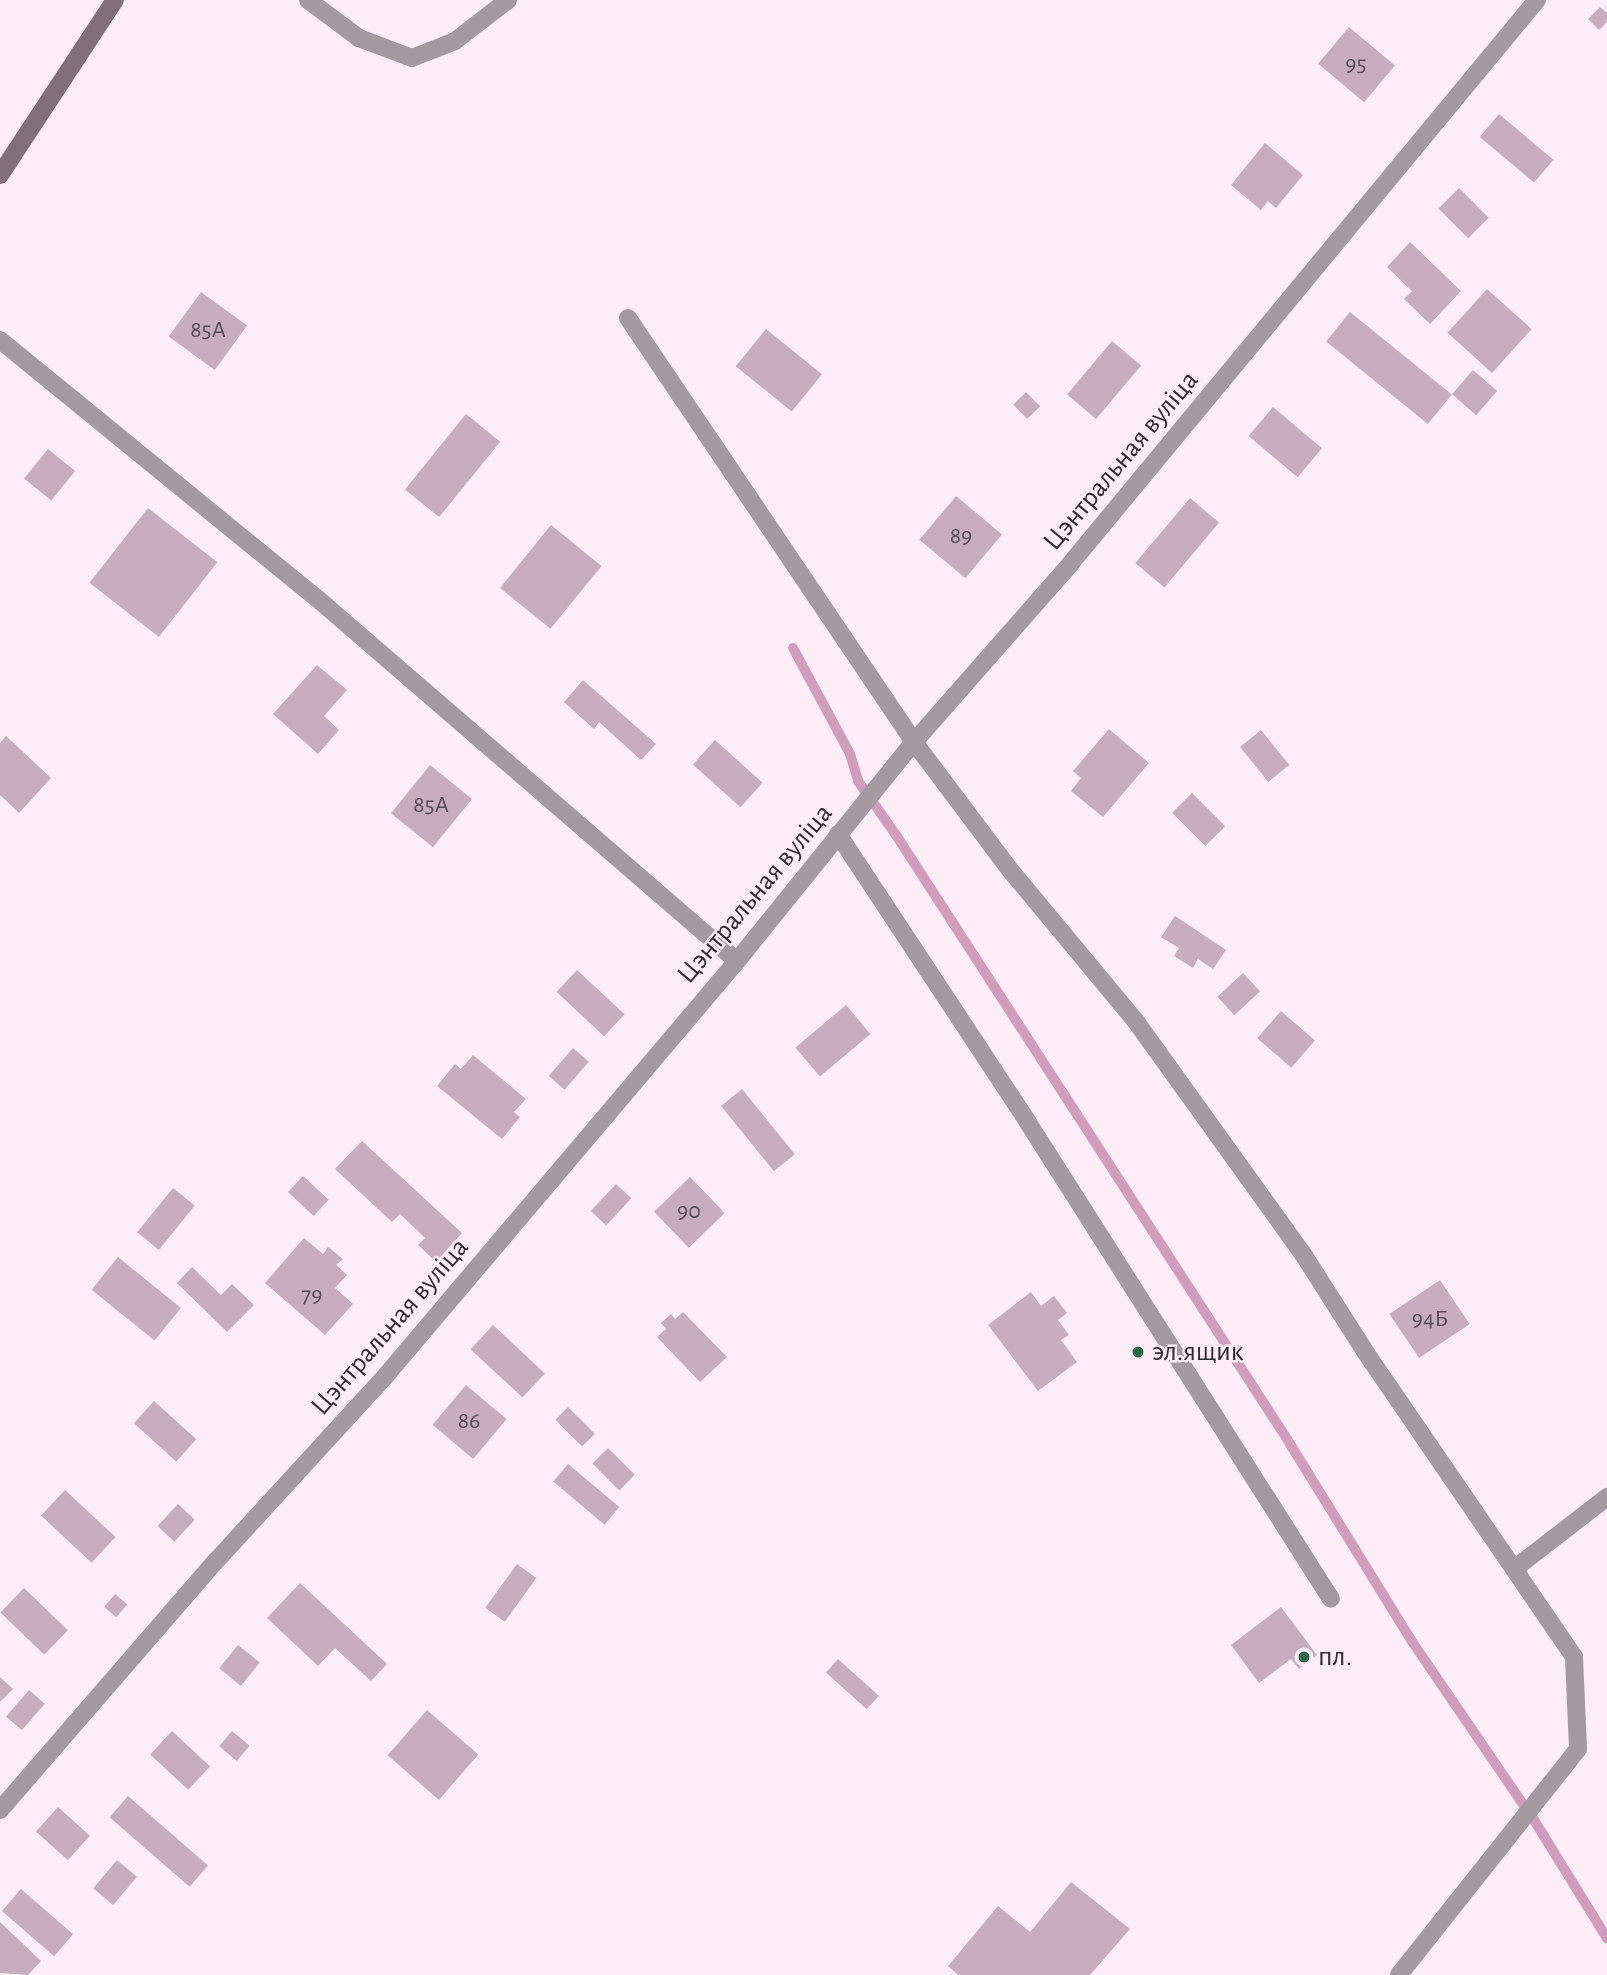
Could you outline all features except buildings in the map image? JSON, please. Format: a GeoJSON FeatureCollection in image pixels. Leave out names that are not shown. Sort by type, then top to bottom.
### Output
{"type":"FeatureCollection","features":[{"type":"Feature","properties":{"kind":"street"},"geometry":{"type":"LineString","coordinates":[[0,175],[115,0]]}},
{"type":"Feature","properties":{"kind":"street"},"geometry":{"type":"LineString","coordinates":[[308,0],[359,38],[412,58],[455,41],[508,0]]}},
{"type":"Feature","properties":{"kind":"street","name":"Цэнтральная вуліца"},"geometry":{"type":"LineString","coordinates":[[0,1810],[216,1562],[388,1373],[737,961],[914,742],[1071,563],[1537,0]]}},
{"type":"Feature","properties":{"kind":"street"},"geometry":{"type":"LineString","coordinates":[[628,318],[914,742],[1011,871],[1137,1023],[1303,1254],[1366,1353],[1574,1657],[1578,1749],[1399,1975]]}},
{"type":"Feature","properties":{"kind":"street"},"geometry":{"type":"LineString","coordinates":[[0,340],[326,606],[737,961]]}},
{"type":"Feature","properties":{"kind":"street"},"geometry":{"type":"LineString","coordinates":[[838,834],[1027,1121],[1331,1599]]}},
{"type":"Feature","properties":{"kind":"street"},"geometry":{"type":"LineString","coordinates":[[1514,1569],[1607,1497]]}},
{"type":"Feature","properties":{"kind":"waterway"},"geometry":{"type":"LineString","coordinates":[[793,648],[850,754],[858,781],[896,835],[1287,1439],[1411,1640],[1534,1820],[1607,1938]]}},
{"type":"Feature","properties":{"kind":"place","name":"эл.ящик"},"geometry":{"type":"Point","coordinates":[1138,1352]}},
{"type":"Feature","properties":{"kind":"place","name":"пл."},"geometry":{"type":"Point","coordinates":[1304,1657]}}]}
